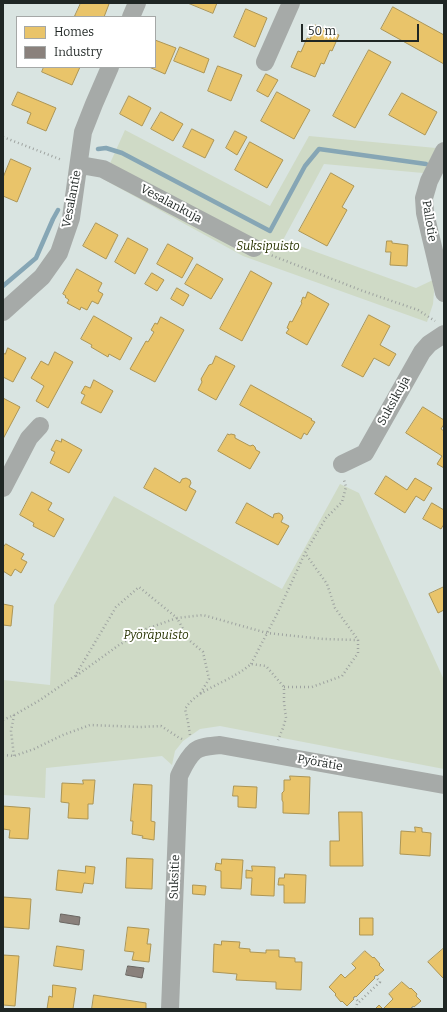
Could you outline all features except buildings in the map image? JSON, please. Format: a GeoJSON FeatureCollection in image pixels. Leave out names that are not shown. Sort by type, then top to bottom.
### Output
{"type":"FeatureCollection","features":[{"type":"Feature","properties":{"kind":"street"},"geometry":{"type":"LineString","coordinates":[[131,16],[137,3]]}},
{"type":"Feature","properties":{"kind":"street"},"geometry":{"type":"LineString","coordinates":[[265,62],[291,3]]}},
{"type":"Feature","properties":{"kind":"street","name":"Vesalantie"},"geometry":{"type":"LineString","coordinates":[[3,312],[42,277],[59,253],[71,218],[83,132],[110,68]]}},
{"type":"Feature","properties":{"kind":"street","name":"Pallotie"},"geometry":{"type":"LineString","coordinates":[[444,151],[429,181],[424,198],[444,293]]}},
{"type":"Feature","properties":{"kind":"street","name":"Vesalankuja"},"geometry":{"type":"LineString","coordinates":[[86,166],[103,168],[254,248]]}},
{"type":"Feature","properties":{"kind":"street","name":"Suksikuja"},"geometry":{"type":"LineString","coordinates":[[342,464],[365,453],[422,352],[441,328]]}},
{"type":"Feature","properties":{"kind":"street"},"geometry":{"type":"LineString","coordinates":[[3,488],[29,438],[40,426]]}},
{"type":"Feature","properties":{"kind":"street","name":"Pyörätie"},"geometry":{"type":"LineString","coordinates":[[195,750],[220,745],[444,786]]}},
{"type":"Feature","properties":{"kind":"street","name":"Suksitie"},"geometry":{"type":"LineString","coordinates":[[170,1009],[179,776],[185,763],[195,750]]}},
{"type":"Feature","properties":{"kind":"path"},"geometry":{"type":"LineString","coordinates":[[3,137],[66,161]]}},
{"type":"Feature","properties":{"kind":"path"},"geometry":{"type":"LineString","coordinates":[[254,248],[363,291],[418,310],[441,328]]}},
{"type":"Feature","properties":{"kind":"path"},"geometry":{"type":"LineString","coordinates":[[3,755],[14,756],[90,725],[140,727],[161,726],[178,737],[191,742],[185,709],[189,702],[251,664],[305,553],[326,518],[342,502],[346,487],[342,464]]}},
{"type":"Feature","properties":{"kind":"path"},"geometry":{"type":"LineString","coordinates":[[284,687],[312,687],[342,676],[358,653],[358,640],[335,608],[327,584],[305,553]]}},
{"type":"Feature","properties":{"kind":"path"},"geometry":{"type":"LineString","coordinates":[[75,676],[116,607],[139,587],[177,618],[189,640],[202,652],[208,678],[200,695]]}},
{"type":"Feature","properties":{"kind":"path"},"geometry":{"type":"LineString","coordinates":[[3,720],[40,700],[119,645],[146,629],[177,618],[203,615],[267,633],[323,639],[358,640]]}},
{"type":"Feature","properties":{"kind":"path"},"geometry":{"type":"LineString","coordinates":[[251,664],[266,666],[284,687],[286,718],[284,728],[272,754]]}},
{"type":"Feature","properties":{"kind":"path"},"geometry":{"type":"LineString","coordinates":[[14,715],[11,731],[14,756]]}},
{"type":"Feature","properties":{"kind":"path"},"geometry":{"type":"LineString","coordinates":[[356,1009],[357,1004],[380,982],[375,976]]}},
{"type":"Feature","properties":{"kind":"path"},"geometry":{"type":"LineString","coordinates":[[354,997],[359,1002]]}},
{"type":"Feature","properties":{"kind":"green space","name":"Suksipuisto"},"geometry":{"type":"Polygon","coordinates":[[[125,130],[270,206],[309,136],[436,148],[423,173],[324,164],[283,240],[416,288],[433,280],[433,304],[427,322],[243,256],[103,179],[125,130]]]}},
{"type":"Feature","properties":{"kind":"green space","name":"Pyöräpuisto"},"geometry":{"type":"Polygon","coordinates":[[[340,484],[359,493],[444,680],[444,769],[220,726],[200,729],[183,741],[175,751],[172,765],[162,756],[46,768],[45,798],[3,795],[3,680],[50,685],[54,605],[114,496],[282,589],[340,484]]]}},
{"type":"Feature","properties":{"kind":"waterway"},"geometry":{"type":"LineString","coordinates":[[98,149],[106,148],[122,153],[270,231],[305,166],[319,149],[426,164]]}},
{"type":"Feature","properties":{"kind":"waterway"},"geometry":{"type":"LineString","coordinates":[[3,286],[36,258],[58,210]]}}]}
